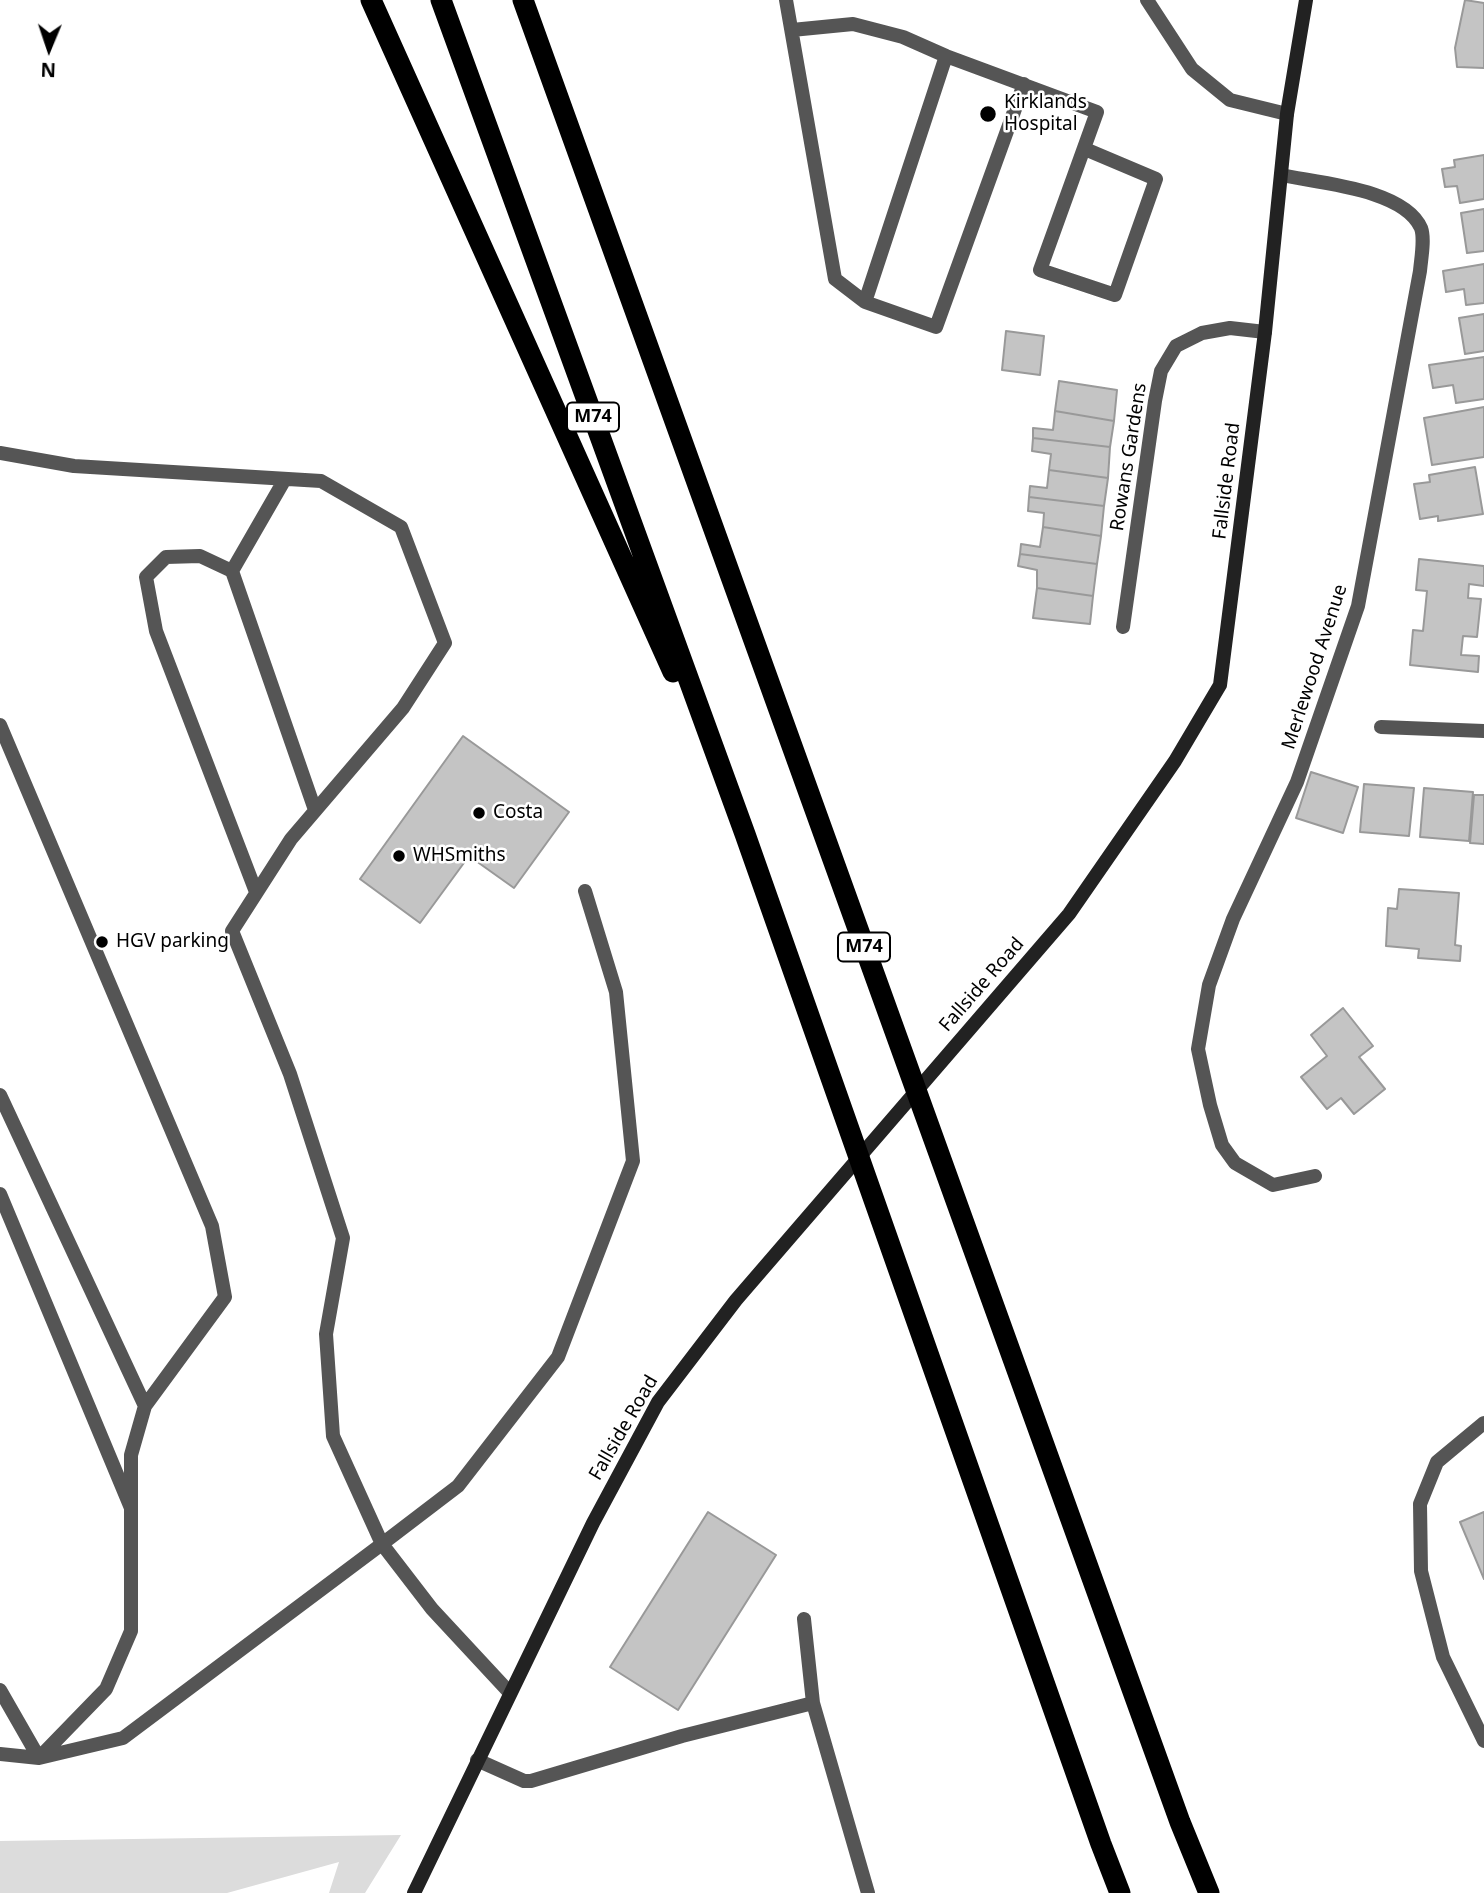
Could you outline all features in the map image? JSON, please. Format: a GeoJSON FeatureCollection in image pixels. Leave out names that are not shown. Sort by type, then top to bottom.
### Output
{"type":"FeatureCollection","features":[{"type":"Feature","properties":{"kind":"highway"},"geometry":{"type":"LineString","coordinates":[[371,0],[746,834]]}},
{"type":"Feature","properties":{"kind":"highway","name":"M74"},"geometry":{"type":"LineString","coordinates":[[441,0],[746,834],[1120,1893]]}},
{"type":"Feature","properties":{"kind":"highway","name":"M74"},"geometry":{"type":"LineString","coordinates":[[523,0],[1180,1822],[1209,1893]]}},
{"type":"Feature","properties":{"kind":"street"},"geometry":{"type":"LineString","coordinates":[[786,0],[835,279],[865,302],[936,327],[1024,84]]}},
{"type":"Feature","properties":{"kind":"street"},"geometry":{"type":"LineString","coordinates":[[1147,0],[1192,69],[1230,100],[1287,114]]}},
{"type":"Feature","properties":{"kind":"street","name":"Fallside Road"},"geometry":{"type":"LineString","coordinates":[[414,1893],[593,1523],[658,1402],[736,1300],[1069,914],[1175,761],[1220,685],[1265,332],[1287,114],[1306,0]]}},
{"type":"Feature","properties":{"kind":"street"},"geometry":{"type":"LineString","coordinates":[[792,30],[853,24],[903,37],[946,56],[1097,112],[1040,270],[1115,295],[1156,179],[1085,149]]}},
{"type":"Feature","properties":{"kind":"street"},"geometry":{"type":"LineString","coordinates":[[865,302],[946,56]]}},
{"type":"Feature","properties":{"kind":"street","name":"Merlewood Avenue"},"geometry":{"type":"LineString","coordinates":[[1282,175],[1381,195],[1409,210],[1422,229],[1420,271],[1358,606],[1297,782],[1233,919],[1209,985],[1198,1049],[1222,1145],[1235,1163],[1273,1185],[1315,1176]]}},
{"type":"Feature","properties":{"kind":"street","name":"Rowans Gardens"},"geometry":{"type":"LineString","coordinates":[[1123,627],[1161,371],[1176,346],[1202,333],[1230,328],[1265,332]]}},
{"type":"Feature","properties":{"kind":"street"},"geometry":{"type":"LineString","coordinates":[[0,453],[74,466],[321,481],[401,527],[444,643],[403,708],[291,839],[232,931],[290,1074],[343,1238],[326,1334],[333,1436],[382,1544],[432,1609],[510,1693]]}},
{"type":"Feature","properties":{"kind":"street"},"geometry":{"type":"LineString","coordinates":[[232,571],[285,479]]}},
{"type":"Feature","properties":{"kind":"street"},"geometry":{"type":"LineString","coordinates":[[256,892],[156,631],[146,577],[166,557],[201,556],[232,571],[316,810]]}},
{"type":"Feature","properties":{"kind":"street"},"geometry":{"type":"LineString","coordinates":[[0,725],[212,1226],[225,1297],[145,1406],[131,1455],[131,1631],[106,1689],[38,1758]]}},
{"type":"Feature","properties":{"kind":"street"},"geometry":{"type":"LineString","coordinates":[[1381,727],[1484,731]]}},
{"type":"Feature","properties":{"kind":"street"},"geometry":{"type":"LineString","coordinates":[[0,1754],[38,1758],[123,1738],[458,1486],[558,1357],[633,1161],[616,992],[585,891]]}},
{"type":"Feature","properties":{"kind":"street"},"geometry":{"type":"LineString","coordinates":[[0,1095],[145,1406]]}},
{"type":"Feature","properties":{"kind":"street"},"geometry":{"type":"LineString","coordinates":[[0,1194],[131,1508]]}},
{"type":"Feature","properties":{"kind":"street"},"geometry":{"type":"LineString","coordinates":[[1484,1423],[1437,1462],[1420,1504],[1421,1571],[1443,1657],[1484,1741]]}},
{"type":"Feature","properties":{"kind":"street"},"geometry":{"type":"LineString","coordinates":[[804,1619],[813,1703],[868,1893]]}},
{"type":"Feature","properties":{"kind":"street"},"geometry":{"type":"LineString","coordinates":[[0,1690],[38,1758]]}},
{"type":"Feature","properties":{"kind":"street"},"geometry":{"type":"LineString","coordinates":[[477,1760],[524,1781],[531,1781],[682,1737],[813,1703]]}},
{"type":"Feature","properties":{"kind":"shaded area"},"geometry":{"type":"Polygon","coordinates":[[[401,1835],[365,1893],[329,1893],[339,1862],[227,1893],[0,1893],[0,1841],[401,1835]]]}},
{"type":"Feature","properties":{"kind":"building"},"geometry":{"type":"Polygon","coordinates":[[[1465,0],[1484,3],[1484,68],[1457,67],[1455,48],[1465,0]]]}},
{"type":"Feature","properties":{"kind":"building"},"geometry":{"type":"Polygon","coordinates":[[[1484,155],[1484,199],[1460,203],[1457,186],[1445,187],[1442,169],[1455,167],[1454,160],[1484,155]]]}},
{"type":"Feature","properties":{"kind":"building"},"geometry":{"type":"Polygon","coordinates":[[[1484,209],[1484,251],[1467,253],[1461,213],[1484,209]]]}},
{"type":"Feature","properties":{"kind":"building"},"geometry":{"type":"Polygon","coordinates":[[[1484,264],[1484,303],[1466,305],[1464,289],[1446,292],[1443,271],[1484,264]]]}},
{"type":"Feature","properties":{"kind":"building"},"geometry":{"type":"Polygon","coordinates":[[[1484,314],[1484,351],[1465,354],[1459,318],[1484,314]]]}},
{"type":"Feature","properties":{"kind":"building"},"geometry":{"type":"Polygon","coordinates":[[[1006,331],[1044,336],[1040,375],[1002,370],[1006,331]]]}},
{"type":"Feature","properties":{"kind":"building"},"geometry":{"type":"Polygon","coordinates":[[[1484,357],[1484,399],[1456,403],[1453,385],[1433,388],[1429,365],[1484,357]]]}},
{"type":"Feature","properties":{"kind":"building"},"geometry":{"type":"Polygon","coordinates":[[[1059,381],[1117,390],[1114,421],[1055,411],[1059,381]]]}},
{"type":"Feature","properties":{"kind":"building"},"geometry":{"type":"Polygon","coordinates":[[[1484,407],[1484,457],[1432,465],[1424,418],[1484,407]]]}},
{"type":"Feature","properties":{"kind":"building"},"geometry":{"type":"Polygon","coordinates":[[[1055,411],[1114,421],[1110,447],[1033,438],[1033,428],[1053,430],[1055,411]]]}},
{"type":"Feature","properties":{"kind":"building"},"geometry":{"type":"Polygon","coordinates":[[[1033,438],[1110,447],[1108,478],[1049,470],[1051,454],[1032,451],[1033,438]]]}},
{"type":"Feature","properties":{"kind":"building"},"geometry":{"type":"Polygon","coordinates":[[[1475,467],[1483,514],[1438,521],[1438,516],[1420,519],[1414,484],[1430,482],[1429,475],[1475,467]]]}},
{"type":"Feature","properties":{"kind":"building"},"geometry":{"type":"Polygon","coordinates":[[[1049,470],[1108,478],[1104,506],[1029,497],[1030,486],[1047,488],[1049,470]]]}},
{"type":"Feature","properties":{"kind":"building"},"geometry":{"type":"Polygon","coordinates":[[[1029,497],[1104,506],[1101,536],[1043,527],[1044,513],[1028,511],[1029,497]]]}},
{"type":"Feature","properties":{"kind":"building"},"geometry":{"type":"Polygon","coordinates":[[[1043,527],[1101,536],[1097,564],[1020,554],[1021,544],[1040,547],[1043,527]]]}},
{"type":"Feature","properties":{"kind":"building"},"geometry":{"type":"Polygon","coordinates":[[[1020,554],[1097,564],[1093,596],[1037,588],[1037,570],[1018,566],[1020,554]]]}},
{"type":"Feature","properties":{"kind":"building"},"geometry":{"type":"Polygon","coordinates":[[[1419,559],[1484,566],[1484,586],[1469,584],[1468,598],[1481,599],[1477,637],[1463,636],[1461,655],[1479,656],[1478,672],[1410,665],[1413,630],[1423,631],[1427,591],[1416,590],[1419,559]]]}},
{"type":"Feature","properties":{"kind":"building"},"geometry":{"type":"Polygon","coordinates":[[[1037,588],[1093,596],[1090,624],[1033,618],[1037,588]]]}},
{"type":"Feature","properties":{"kind":"building"},"geometry":{"type":"Polygon","coordinates":[[[463,736],[569,812],[514,888],[469,856],[420,923],[360,879],[463,736]]]}},
{"type":"Feature","properties":{"kind":"building"},"geometry":{"type":"Polygon","coordinates":[[[1311,772],[1358,787],[1343,833],[1296,818],[1311,772]]]}},
{"type":"Feature","properties":{"kind":"building"},"geometry":{"type":"Polygon","coordinates":[[[1364,784],[1414,788],[1409,836],[1360,832],[1364,784]]]}},
{"type":"Feature","properties":{"kind":"building"},"geometry":{"type":"Polygon","coordinates":[[[1424,788],[1473,792],[1469,841],[1420,837],[1424,788]]]}},
{"type":"Feature","properties":{"kind":"building"},"geometry":{"type":"Polygon","coordinates":[[[1474,795],[1484,795],[1484,844],[1470,843],[1474,795]]]}},
{"type":"Feature","properties":{"kind":"building"},"geometry":{"type":"Polygon","coordinates":[[[1399,889],[1459,893],[1455,945],[1461,946],[1460,961],[1418,958],[1419,949],[1386,946],[1388,908],[1397,909],[1399,889]]]}},
{"type":"Feature","properties":{"kind":"building"},"geometry":{"type":"Polygon","coordinates":[[[1343,1008],[1373,1046],[1359,1057],[1385,1089],[1354,1114],[1341,1098],[1327,1109],[1301,1077],[1327,1056],[1311,1035],[1343,1008]]]}},
{"type":"Feature","properties":{"kind":"building"},"geometry":{"type":"Polygon","coordinates":[[[708,1512],[776,1555],[678,1710],[610,1667],[708,1512]]]}},
{"type":"Feature","properties":{"kind":"building"},"geometry":{"type":"Polygon","coordinates":[[[1484,1512],[1484,1579],[1460,1522],[1484,1512]]]}},
{"type":"Feature","properties":{"kind":"place","name":"Kirklands Hospital"},"geometry":{"type":"Point","coordinates":[988,114]}},
{"type":"Feature","properties":{"kind":"place","name":"Costa"},"geometry":{"type":"Point","coordinates":[479,813]}},
{"type":"Feature","properties":{"kind":"place","name":"WHSmiths"},"geometry":{"type":"Point","coordinates":[399,856]}},
{"type":"Feature","properties":{"kind":"place","name":"HGV parking"},"geometry":{"type":"Point","coordinates":[102,942]}}]}
